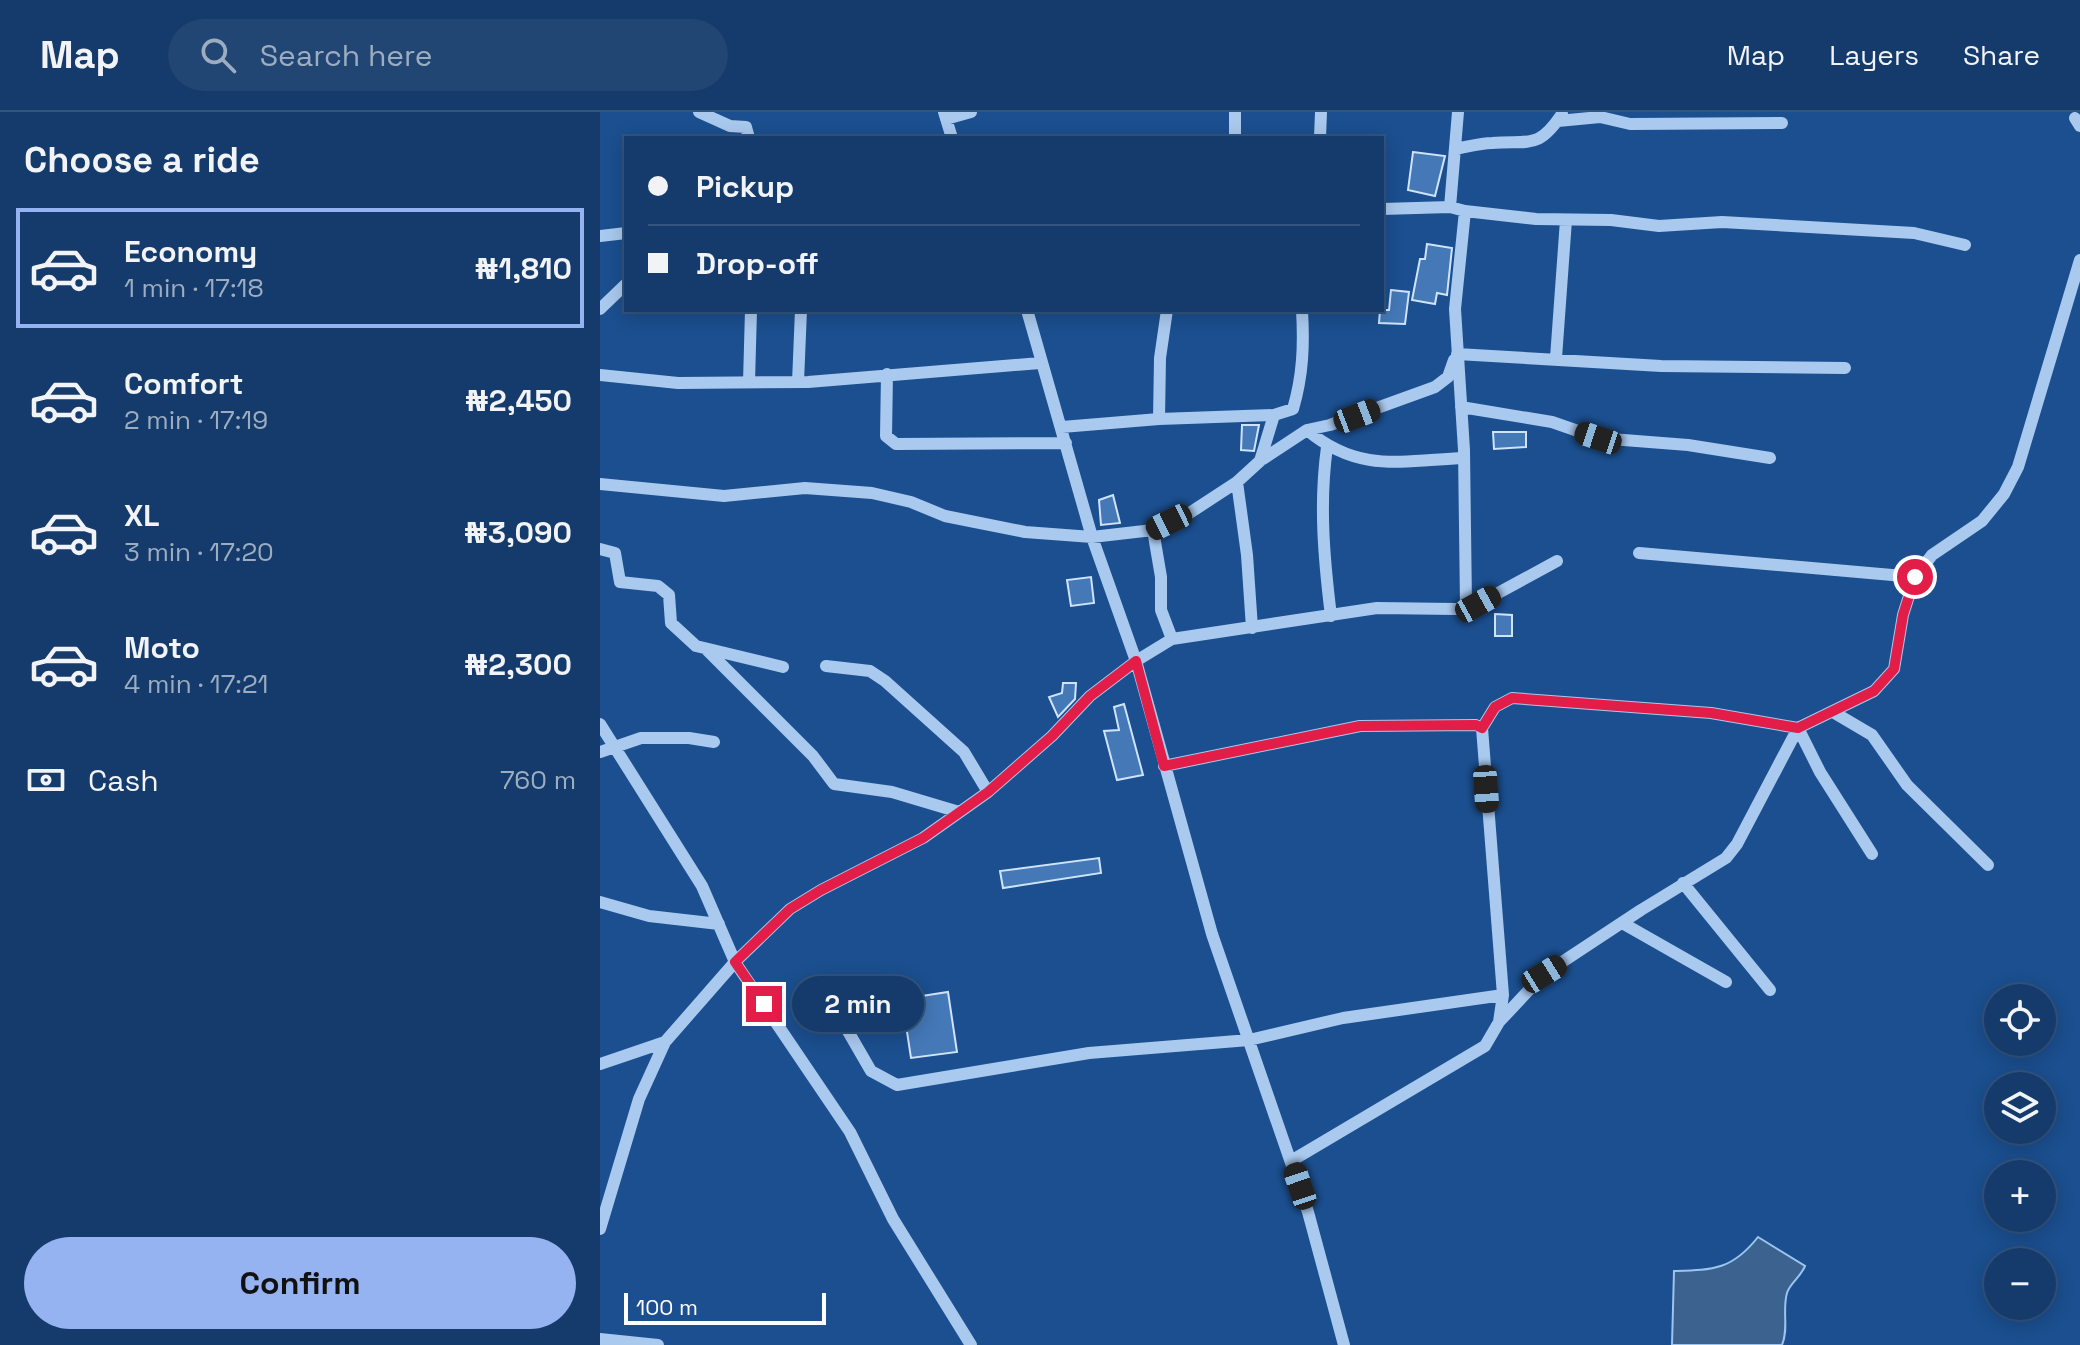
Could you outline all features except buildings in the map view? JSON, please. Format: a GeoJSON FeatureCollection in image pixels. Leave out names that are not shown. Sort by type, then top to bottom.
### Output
{"type":"FeatureCollection","features":[{"type":"Feature","properties":{"kind":"street"},"geometry":{"type":"LineString","coordinates":[[699,112],[730,126],[746,127],[748,136]]}},
{"type":"Feature","properties":{"kind":"street"},"geometry":{"type":"LineString","coordinates":[[951,136],[945,115],[971,112]]}},
{"type":"Feature","properties":{"kind":"street"},"geometry":{"type":"LineString","coordinates":[[1235,112],[1235,136]]}},
{"type":"Feature","properties":{"kind":"street"},"geometry":{"type":"LineString","coordinates":[[1320,136],[1321,112]]}},
{"type":"Feature","properties":{"kind":"street"},"geometry":{"type":"LineString","coordinates":[[1450,207],[1458,112]]}},
{"type":"Feature","properties":{"kind":"street"},"geometry":{"type":"LineString","coordinates":[[1455,149],[1492,143],[1528,145],[1545,137],[1560,116],[1600,117],[1630,124],[1782,123]]}},
{"type":"Feature","properties":{"kind":"street"},"geometry":{"type":"LineString","coordinates":[[1384,209],[1450,207],[1465,211],[1659,226],[1722,222],[1914,233],[1965,245]]}},
{"type":"Feature","properties":{"kind":"street"},"geometry":{"type":"LineString","coordinates":[[1465,211],[1455,309],[1463,458],[1466,605]]}},
{"type":"Feature","properties":{"kind":"street"},"geometry":{"type":"LineString","coordinates":[[1556,358],[1566,220]]}},
{"type":"Feature","properties":{"kind":"street"},"geometry":{"type":"LineString","coordinates":[[600,236],[624,233]]}},
{"type":"Feature","properties":{"kind":"street"},"geometry":{"type":"LineString","coordinates":[[1499,1022],[1503,995],[1482,728],[1495,707],[1512,698],[1711,713],[1798,728],[1874,691],[1894,669],[1903,615],[1915,577],[1932,555],[1982,521],[2004,494],[2018,467],[2080,260]]}},
{"type":"Feature","properties":{"kind":"street"},"geometry":{"type":"LineString","coordinates":[[600,309],[624,286]]}},
{"type":"Feature","properties":{"kind":"street"},"geometry":{"type":"LineString","coordinates":[[749,382],[751,312]]}},
{"type":"Feature","properties":{"kind":"street"},"geometry":{"type":"LineString","coordinates":[[798,382],[801,312]]}},
{"type":"Feature","properties":{"kind":"street"},"geometry":{"type":"LineString","coordinates":[[1027,312],[1092,537],[1136,661],[1212,934],[1308,1212],[1344,1345]]}},
{"type":"Feature","properties":{"kind":"street"},"geometry":{"type":"LineString","coordinates":[[1159,419],[1160,358],[1167,312]]}},
{"type":"Feature","properties":{"kind":"street"},"geometry":{"type":"LineString","coordinates":[[1062,427],[1159,419],[1274,415],[1293,409],[1304,365],[1302,312]]}},
{"type":"Feature","properties":{"kind":"street"},"geometry":{"type":"LineString","coordinates":[[1457,354],[1661,366],[1845,368]]}},
{"type":"Feature","properties":{"kind":"street"},"geometry":{"type":"LineString","coordinates":[[600,484],[724,496],[805,488],[872,493],[911,502],[945,516],[1025,532],[1092,537],[1153,530],[1185,516],[1307,430],[1357,416],[1435,387],[1448,377],[1457,354]]}},
{"type":"Feature","properties":{"kind":"street"},"geometry":{"type":"LineString","coordinates":[[600,375],[678,383],[798,382],[1040,363]]}},
{"type":"Feature","properties":{"kind":"street"},"geometry":{"type":"LineString","coordinates":[[887,374],[886,436],[896,444],[1066,443]]}},
{"type":"Feature","properties":{"kind":"street"},"geometry":{"type":"LineString","coordinates":[[1461,407],[1552,422],[1598,438],[1688,445],[1770,458]]}},
{"type":"Feature","properties":{"kind":"street"},"geometry":{"type":"LineString","coordinates":[[1260,461],[1274,415]]}},
{"type":"Feature","properties":{"kind":"street"},"geometry":{"type":"LineString","coordinates":[[1307,430],[1327,447],[1346,456],[1385,464],[1463,458]]}},
{"type":"Feature","properties":{"kind":"street"},"geometry":{"type":"LineString","coordinates":[[1327,447],[1322,540],[1331,616]]}},
{"type":"Feature","properties":{"kind":"street"},"geometry":{"type":"LineString","coordinates":[[1237,482],[1247,555],[1252,628]]}},
{"type":"Feature","properties":{"kind":"street"},"geometry":{"type":"LineString","coordinates":[[1153,530],[1161,577],[1161,610],[1172,639]]}},
{"type":"Feature","properties":{"kind":"street"},"geometry":{"type":"LineString","coordinates":[[600,549],[615,553],[620,582],[658,586],[669,595],[671,623],[696,646],[783,667]]}},
{"type":"Feature","properties":{"kind":"street"},"geometry":{"type":"LineString","coordinates":[[1639,553],[1915,577]]}},
{"type":"Feature","properties":{"kind":"street"},"geometry":{"type":"LineString","coordinates":[[600,1229],[639,1099],[665,1042],[735,962],[790,909],[923,838],[988,792],[1052,736],[1090,696],[1136,661],[1172,639],[1377,608],[1456,609],[1478,604],[1557,561]]}},
{"type":"Feature","properties":{"kind":"street"},"geometry":{"type":"LineString","coordinates":[[707,650],[813,756],[834,784],[892,792],[959,812]]}},
{"type":"Feature","properties":{"kind":"street"},"geometry":{"type":"LineString","coordinates":[[826,666],[870,671],[885,681],[964,752],[988,792]]}},
{"type":"Feature","properties":{"kind":"street"},"geometry":{"type":"LineString","coordinates":[[1833,712],[1872,735],[1907,785],[1988,865]]}},
{"type":"Feature","properties":{"kind":"street"},"geometry":{"type":"LineString","coordinates":[[600,724],[702,886],[735,962],[850,1132],[893,1219],[971,1345]]}},
{"type":"Feature","properties":{"kind":"street"},"geometry":{"type":"LineString","coordinates":[[1164,766],[1360,726],[1476,725],[1482,728]]}},
{"type":"Feature","properties":{"kind":"street"},"geometry":{"type":"LineString","coordinates":[[1798,728],[1820,772],[1872,854]]}},
{"type":"Feature","properties":{"kind":"street"},"geometry":{"type":"LineString","coordinates":[[1291,1161],[1485,1046],[1499,1022],[1544,974],[1726,858],[1737,844],[1798,728]]}},
{"type":"Feature","properties":{"kind":"street"},"geometry":{"type":"LineString","coordinates":[[600,752],[641,738],[689,738],[714,742]]}},
{"type":"Feature","properties":{"kind":"street"},"geometry":{"type":"LineString","coordinates":[[1683,883],[1770,990]]}},
{"type":"Feature","properties":{"kind":"street"},"geometry":{"type":"LineString","coordinates":[[600,902],[649,916],[719,924]]}},
{"type":"Feature","properties":{"kind":"street"},"geometry":{"type":"LineString","coordinates":[[1624,924],[1726,982]]}},
{"type":"Feature","properties":{"kind":"street"},"geometry":{"type":"LineString","coordinates":[[834,1007],[871,1071],[897,1085],[1089,1053],[1249,1040],[1343,1018],[1503,995]]}},
{"type":"Feature","properties":{"kind":"street"},"geometry":{"type":"LineString","coordinates":[[600,1064],[665,1042]]}},
{"type":"Feature","properties":{"kind":"street"},"geometry":{"type":"LineString","coordinates":[[600,1339],[658,1345]]}},
{"type":"Feature","properties":{"kind":"water"},"geometry":{"type":"Polygon","coordinates":[[[1758,1237],[1805,1266],[1787,1293],[1782,1345],[1672,1345],[1674,1271],[1721,1266],[1739,1256],[1758,1237]]]}},
{"type":"Feature","properties":{"kind":"route"},"geometry":{"type":"LineString","coordinates":[[764,1004],[735,962],[790,909],[923,838],[988,792],[1052,736],[1090,696],[1136,661],[1164,766],[1360,726],[1476,725],[1482,728],[1495,707],[1512,698],[1711,713],[1798,728],[1874,691],[1894,669],[1903,615],[1915,577]]}}]}
